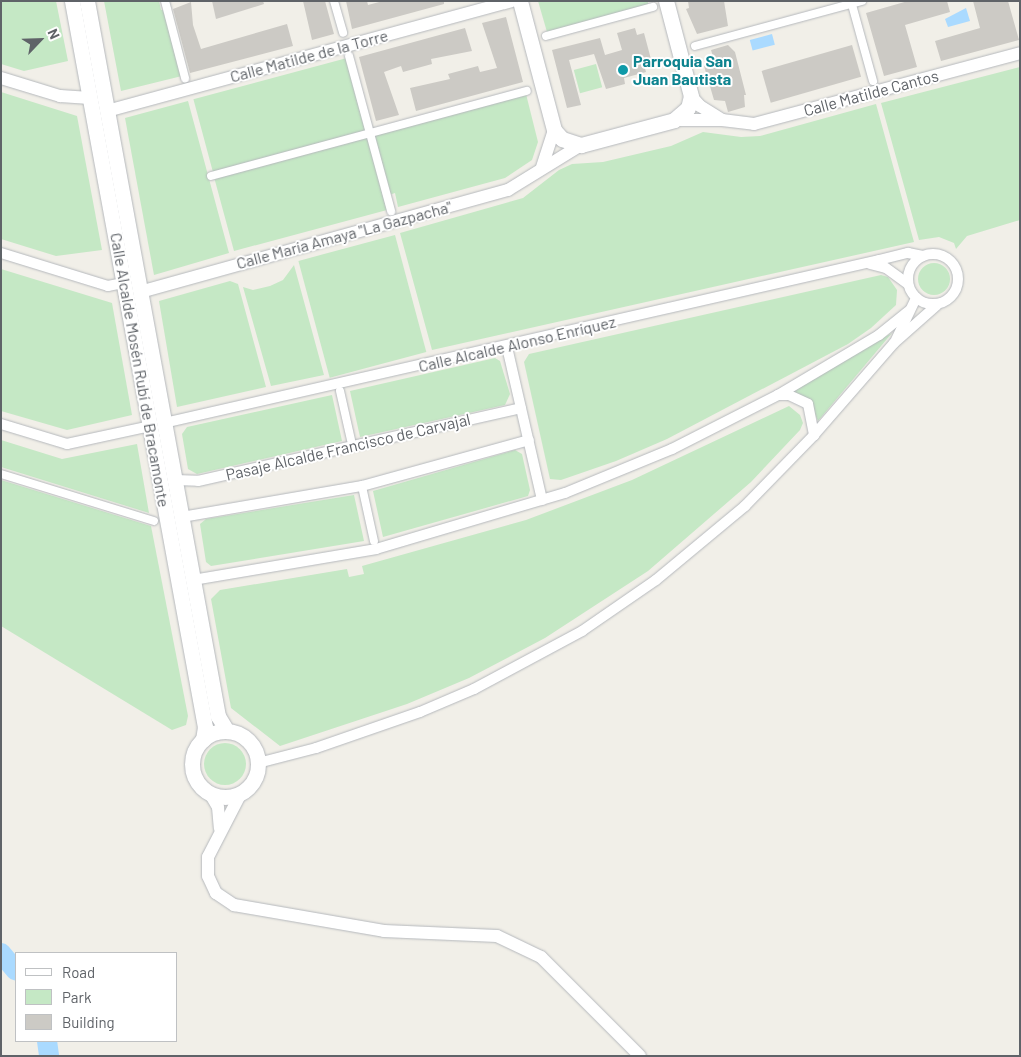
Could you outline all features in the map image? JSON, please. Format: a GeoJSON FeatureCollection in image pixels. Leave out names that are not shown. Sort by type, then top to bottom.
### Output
{"type":"FeatureCollection","features":[{"type":"Feature","properties":{"kind":"main road","name":"Calle Alcalde Mosén Rubí de Bracamonte"},"geometry":{"type":"LineString","coordinates":[[72,1],[124,282],[157,425],[175,480],[218,716],[227,731]]}},
{"type":"Feature","properties":{"kind":"main road","name":"Calle Alcalde Mosén Rubí de Bracamonte"},"geometry":{"type":"LineString","coordinates":[[87,1],[140,292],[157,425],[205,727],[203,740]]}},
{"type":"Feature","properties":{"kind":"main road"},"geometry":{"type":"LineString","coordinates":[[520,1],[554,130],[562,139],[581,146],[683,116],[691,96],[659,4]]}},
{"type":"Feature","properties":{"kind":"main road"},"geometry":{"type":"LineString","coordinates":[[227,731],[249,742],[258,763],[254,779],[241,793],[227,797],[209,792],[195,777],[193,766],[194,755],[203,740],[227,731]]}},
{"type":"Feature","properties":{"kind":"street"},"geometry":{"type":"LineString","coordinates":[[165,1],[185,78]]}},
{"type":"Feature","properties":{"kind":"street"},"geometry":{"type":"LineString","coordinates":[[334,1],[343,33]]}},
{"type":"Feature","properties":{"kind":"street","name":"Calle Matilde de la Torre"},"geometry":{"type":"LineString","coordinates":[[107,111],[511,1]]}},
{"type":"Feature","properties":{"kind":"street"},"geometry":{"type":"LineString","coordinates":[[695,46],[862,1]]}},
{"type":"Feature","properties":{"kind":"street"},"geometry":{"type":"LineString","coordinates":[[852,3],[873,82]]}},
{"type":"Feature","properties":{"kind":"street"},"geometry":{"type":"LineString","coordinates":[[546,36],[659,4]]}},
{"type":"Feature","properties":{"kind":"street","name":"Calle Matilde Cantos"},"geometry":{"type":"LineString","coordinates":[[674,120],[722,120],[754,124],[1020,53]]}},
{"type":"Feature","properties":{"kind":"street"},"geometry":{"type":"LineString","coordinates":[[349,56],[391,211]]}},
{"type":"Feature","properties":{"kind":"street"},"geometry":{"type":"LineString","coordinates":[[1,78],[60,96],[90,98]]}},
{"type":"Feature","properties":{"kind":"street"},"geometry":{"type":"LineString","coordinates":[[211,176],[528,91]]}},
{"type":"Feature","properties":{"kind":"street","name":"Calle Matilde Cantos"},"geometry":{"type":"LineString","coordinates":[[691,96],[700,106],[722,120]]}},
{"type":"Feature","properties":{"kind":"street"},"geometry":{"type":"LineString","coordinates":[[542,167],[554,130]]}},
{"type":"Feature","properties":{"kind":"street","name":"Calle María Amaya \"La Gazpacha\""},"geometry":{"type":"LineString","coordinates":[[140,292],[508,190],[529,179],[542,167],[581,146]]}},
{"type":"Feature","properties":{"kind":"street"},"geometry":{"type":"LineString","coordinates":[[1,253],[108,286],[124,282]]}},
{"type":"Feature","properties":{"kind":"street","name":"Calle Alcalde Alonso Enríquez"},"geometry":{"type":"LineString","coordinates":[[1,424],[67,444],[507,347],[870,264],[908,253],[923,256]]}},
{"type":"Feature","properties":{"kind":"street"},"geometry":{"type":"LineString","coordinates":[[258,763],[362,734],[483,685],[582,631],[704,542],[744,506],[814,435],[894,343],[937,304],[953,296],[959,283],[958,273],[953,262],[943,256],[923,256],[912,265],[908,284]]}},
{"type":"Feature","properties":{"kind":"street"},"geometry":{"type":"LineString","coordinates":[[870,264],[886,268],[908,284],[916,298],[927,304],[937,304]]}},
{"type":"Feature","properties":{"kind":"street"},"geometry":{"type":"LineString","coordinates":[[894,343],[916,298]]}},
{"type":"Feature","properties":{"kind":"street"},"geometry":{"type":"LineString","coordinates":[[193,580],[376,549],[542,500],[672,449],[778,395],[879,335],[908,311]]}},
{"type":"Feature","properties":{"kind":"street"},"geometry":{"type":"LineString","coordinates":[[507,347],[542,500]]}},
{"type":"Feature","properties":{"kind":"street"},"geometry":{"type":"LineString","coordinates":[[340,391],[351,440]]}},
{"type":"Feature","properties":{"kind":"street"},"geometry":{"type":"LineString","coordinates":[[778,395],[789,395],[808,404],[814,435]]}},
{"type":"Feature","properties":{"kind":"street","name":"Pasaje Alcalde Francisco de Carvajal"},"geometry":{"type":"LineString","coordinates":[[175,480],[198,481],[521,408]]}},
{"type":"Feature","properties":{"kind":"street"},"geometry":{"type":"LineString","coordinates":[[182,517],[362,486],[529,440]]}},
{"type":"Feature","properties":{"kind":"street"},"geometry":{"type":"LineString","coordinates":[[1,474],[154,521]]}},
{"type":"Feature","properties":{"kind":"street"},"geometry":{"type":"LineString","coordinates":[[363,490],[374,541]]}},
{"type":"Feature","properties":{"kind":"street"},"geometry":{"type":"LineString","coordinates":[[209,792],[218,807],[220,828]]}},
{"type":"Feature","properties":{"kind":"street"},"geometry":{"type":"LineString","coordinates":[[241,793],[210,848],[208,876],[216,893],[234,905],[384,931],[497,936],[541,957],[640,1056]]}},
{"type":"Feature","properties":{"kind":"green space"},"geometry":{"type":"Polygon","coordinates":[[[1,1],[56,1],[68,61],[24,71],[1,64],[1,1]]]}},
{"type":"Feature","properties":{"kind":"green space"},"geometry":{"type":"Polygon","coordinates":[[[104,1],[159,1],[161,10],[164,10],[182,76],[121,91],[104,1]]]}},
{"type":"Feature","properties":{"kind":"green space"},"geometry":{"type":"Polygon","coordinates":[[[538,1],[648,1],[648,5],[547,32],[538,1]]]}},
{"type":"Feature","properties":{"kind":"green space"},"geometry":{"type":"Polygon","coordinates":[[[347,58],[367,132],[213,174],[193,99],[347,58]]]}},
{"type":"Feature","properties":{"kind":"green space"},"geometry":{"type":"Polygon","coordinates":[[[596,64],[602,87],[580,93],[574,70],[596,64]]]}},
{"type":"Feature","properties":{"kind":"green space"},"geometry":{"type":"Polygon","coordinates":[[[1020,67],[1020,220],[967,236],[956,249],[954,243],[939,237],[919,240],[881,103],[1020,67]]]}},
{"type":"Feature","properties":{"kind":"green space"},"geometry":{"type":"Polygon","coordinates":[[[1,92],[77,116],[102,250],[56,256],[1,239],[1,92]]]}},
{"type":"Feature","properties":{"kind":"green space"},"geometry":{"type":"Polygon","coordinates":[[[526,94],[538,142],[532,160],[505,178],[398,207],[395,193],[389,195],[373,135],[526,94]]]}},
{"type":"Feature","properties":{"kind":"green space"},"geometry":{"type":"Polygon","coordinates":[[[188,101],[229,253],[154,275],[125,118],[188,101]]]}},
{"type":"Feature","properties":{"kind":"green space"},"geometry":{"type":"Polygon","coordinates":[[[876,104],[914,242],[432,350],[400,233],[523,198],[559,170],[572,164],[603,162],[671,146],[703,132],[741,137],[760,136],[876,104]]]}},
{"type":"Feature","properties":{"kind":"green space"},"geometry":{"type":"Polygon","coordinates":[[[364,137],[368,138],[387,210],[234,251],[214,177],[364,137]]]}},
{"type":"Feature","properties":{"kind":"green space"},"geometry":{"type":"Polygon","coordinates":[[[395,235],[426,352],[330,378],[298,261],[395,235]]]}},
{"type":"Feature","properties":{"kind":"green space"},"geometry":{"type":"Polygon","coordinates":[[[934,263],[940,264],[945,268],[949,273],[949,285],[945,290],[940,294],[934,295],[928,294],[923,290],[919,285],[918,279],[919,273],[923,268],[928,264],[934,263]]]}},
{"type":"Feature","properties":{"kind":"green space"},"geometry":{"type":"Polygon","coordinates":[[[294,265],[324,375],[271,386],[243,287],[253,290],[270,286],[283,280],[294,265]]]}},
{"type":"Feature","properties":{"kind":"green space"},"geometry":{"type":"Polygon","coordinates":[[[1,269],[112,303],[132,415],[67,430],[1,411],[1,269]]]}},
{"type":"Feature","properties":{"kind":"green space"},"geometry":{"type":"Polygon","coordinates":[[[881,275],[888,277],[897,290],[896,305],[871,328],[848,344],[667,439],[616,461],[561,480],[550,479],[524,362],[529,354],[881,275]]]}},
{"type":"Feature","properties":{"kind":"green space"},"geometry":{"type":"Polygon","coordinates":[[[230,281],[238,284],[266,387],[177,407],[159,301],[230,281]]]}},
{"type":"Feature","properties":{"kind":"green space"},"geometry":{"type":"Polygon","coordinates":[[[892,333],[818,421],[808,399],[786,391],[892,333]]]}},
{"type":"Feature","properties":{"kind":"green space"},"geometry":{"type":"Polygon","coordinates":[[[495,358],[500,361],[510,394],[505,405],[360,437],[350,391],[495,358]]]}},
{"type":"Feature","properties":{"kind":"green space"},"geometry":{"type":"Polygon","coordinates":[[[332,395],[342,441],[197,474],[188,469],[182,434],[187,427],[332,395]]]}},
{"type":"Feature","properties":{"kind":"green space"},"geometry":{"type":"Polygon","coordinates":[[[789,406],[800,415],[803,423],[800,430],[751,482],[648,571],[545,638],[469,678],[407,704],[280,746],[231,708],[211,599],[220,590],[347,569],[349,577],[364,574],[362,566],[526,520],[632,480],[789,406]]]}},
{"type":"Feature","properties":{"kind":"green space"},"geometry":{"type":"Polygon","coordinates":[[[1,440],[62,459],[137,444],[149,513],[1,467],[1,440]]]}},
{"type":"Feature","properties":{"kind":"green space"},"geometry":{"type":"Polygon","coordinates":[[[515,450],[522,454],[530,490],[528,496],[383,537],[373,491],[515,450]]]}},
{"type":"Feature","properties":{"kind":"green space"},"geometry":{"type":"Polygon","coordinates":[[[1,480],[151,526],[188,716],[186,725],[172,730],[1,626],[1,480]]]}},
{"type":"Feature","properties":{"kind":"green space"},"geometry":{"type":"Polygon","coordinates":[[[354,495],[364,541],[211,566],[206,562],[200,524],[206,519],[354,495]]]}},
{"type":"Feature","properties":{"kind":"green space"},"geometry":{"type":"Polygon","coordinates":[[[221,743],[229,743],[240,749],[246,764],[240,779],[229,785],[221,785],[210,779],[204,768],[204,760],[210,749],[221,743]]]}},
{"type":"Feature","properties":{"kind":"water"},"geometry":{"type":"Polygon","coordinates":[[[966,8],[970,21],[948,27],[945,19],[966,8]]]}},
{"type":"Feature","properties":{"kind":"water"},"geometry":{"type":"Polygon","coordinates":[[[772,34],[775,45],[753,51],[750,40],[772,34]]]}},
{"type":"Feature","properties":{"kind":"building"},"geometry":{"type":"Polygon","coordinates":[[[212,1],[263,1],[264,4],[216,19],[212,1]]]}},
{"type":"Feature","properties":{"kind":"building"},"geometry":{"type":"Polygon","coordinates":[[[303,1],[325,1],[334,34],[312,40],[303,1]]]}},
{"type":"Feature","properties":{"kind":"building"},"geometry":{"type":"Polygon","coordinates":[[[346,1],[367,1],[368,5],[383,1],[444,1],[444,4],[352,29],[346,1]]]}},
{"type":"Feature","properties":{"kind":"building"},"geometry":{"type":"Polygon","coordinates":[[[688,1],[724,1],[728,26],[697,34],[686,9],[689,8],[688,1]]]}},
{"type":"Feature","properties":{"kind":"building"},"geometry":{"type":"Polygon","coordinates":[[[908,1],[947,1],[950,12],[905,25],[917,67],[884,76],[866,13],[908,1]]]}},
{"type":"Feature","properties":{"kind":"building"},"geometry":{"type":"Polygon","coordinates":[[[973,1],[1008,1],[1019,40],[941,61],[935,41],[980,28],[973,1]]]}},
{"type":"Feature","properties":{"kind":"building"},"geometry":{"type":"Polygon","coordinates":[[[191,2],[193,25],[201,49],[287,24],[293,46],[190,73],[173,9],[191,2]]]}},
{"type":"Feature","properties":{"kind":"building"},"geometry":{"type":"Polygon","coordinates":[[[506,17],[523,82],[416,111],[410,88],[450,79],[448,74],[478,66],[480,72],[497,68],[482,23],[506,17]]]}},
{"type":"Feature","properties":{"kind":"building"},"geometry":{"type":"Polygon","coordinates":[[[465,28],[472,51],[431,59],[432,64],[403,72],[401,66],[384,72],[399,115],[376,121],[359,57],[465,28]]]}},
{"type":"Feature","properties":{"kind":"building","name":"Parroquia San Juan Bautista"},"geometry":{"type":"Polygon","coordinates":[[[635,28],[637,35],[644,33],[652,63],[644,65],[646,72],[624,78],[625,84],[606,89],[594,54],[569,60],[581,105],[567,108],[552,50],[600,38],[605,55],[622,50],[617,33],[635,28]]]}},
{"type":"Feature","properties":{"kind":"building"},"geometry":{"type":"Polygon","coordinates":[[[728,45],[735,52],[746,95],[744,95],[745,107],[728,112],[725,101],[714,100],[704,66],[714,60],[711,50],[728,45]]]}},
{"type":"Feature","properties":{"kind":"building"},"geometry":{"type":"Polygon","coordinates":[[[852,45],[861,77],[771,103],[762,71],[852,45]]]}},
{"type":"Feature","properties":{"kind":"waterway"},"geometry":{"type":"LineString","coordinates":[[1,953],[15,970]]}},
{"type":"Feature","properties":{"kind":"waterway"},"geometry":{"type":"LineString","coordinates":[[47,1042],[49,1056]]}},
{"type":"Feature","properties":{"kind":"place","name":"Parroquia San Juan Bautista"},"geometry":{"type":"Point","coordinates":[623,70]}}]}
